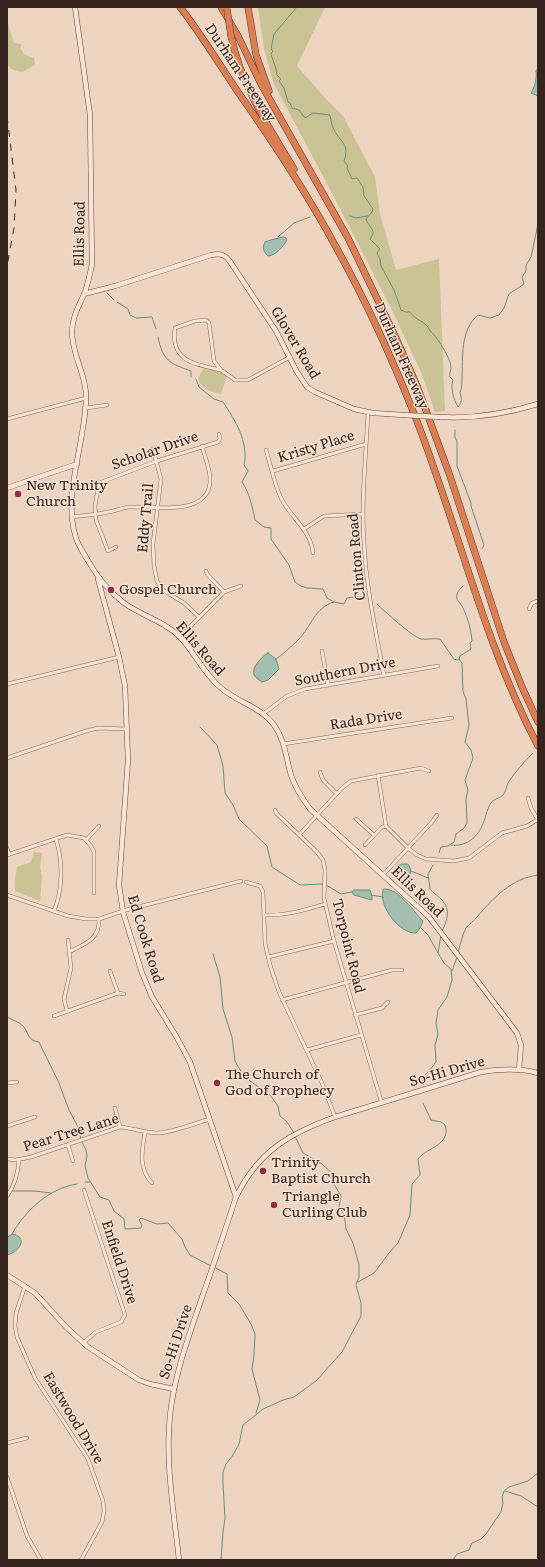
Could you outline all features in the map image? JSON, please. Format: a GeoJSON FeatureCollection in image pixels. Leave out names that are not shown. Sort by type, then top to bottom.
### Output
{"type":"FeatureCollection","features":[{"type":"Feature","properties":{"kind":"highway","name":"Durham Freeway"},"geometry":{"type":"LineString","coordinates":[[180,7],[269,137],[335,245],[372,317],[407,396],[434,467],[493,646],[511,692],[538,746]]}},
{"type":"Feature","properties":{"kind":"highway"},"geometry":{"type":"LineString","coordinates":[[248,7],[253,40],[259,65],[281,120]]}},
{"type":"Feature","properties":{"kind":"highway","name":"Durham Freeway"},"geometry":{"type":"LineString","coordinates":[[225,8],[261,84],[354,250],[409,367],[450,476],[504,642],[538,722]]}},
{"type":"Feature","properties":{"kind":"highway"},"geometry":{"type":"LineString","coordinates":[[225,8],[238,65],[250,94],[301,181],[335,245]]}},
{"type":"Feature","properties":{"kind":"street","name":"Ellis Road"},"geometry":{"type":"LineString","coordinates":[[75,7],[90,115],[92,264],[89,280],[75,314],[72,338],[75,354],[86,389],[86,408],[72,496],[72,517],[76,540],[98,578],[109,590],[126,604],[166,626],[180,637],[208,676],[222,689],[263,714],[274,725],[283,744],[294,785],[302,798],[316,814],[429,917],[515,1029],[521,1045],[519,1070]]}},
{"type":"Feature","properties":{"kind":"street","name":"Glover Road"},"geometry":{"type":"LineString","coordinates":[[84,294],[115,286],[211,255],[221,254],[227,257],[276,331],[302,381],[310,389],[345,406],[368,412],[466,418],[507,413],[538,404]]}},
{"type":"Feature","properties":{"kind":"street"},"geometry":{"type":"LineString","coordinates":[[221,370],[193,364],[180,355],[174,338],[175,328],[196,321],[206,320],[209,323],[214,360],[221,370],[235,380],[244,381],[290,357]]}},
{"type":"Feature","properties":{"kind":"street"},"geometry":{"type":"LineString","coordinates":[[210,368],[214,360]]}},
{"type":"Feature","properties":{"kind":"street"},"geometry":{"type":"LineString","coordinates":[[7,419],[86,398]]}},
{"type":"Feature","properties":{"kind":"street"},"geometry":{"type":"LineString","coordinates":[[86,408],[107,405]]}},
{"type":"Feature","properties":{"kind":"street","name":"Clinton Road"},"geometry":{"type":"LineString","coordinates":[[368,412],[363,514],[366,564],[384,675]]}},
{"type":"Feature","properties":{"kind":"street","name":"Scholar Drive"},"geometry":{"type":"LineString","coordinates":[[116,547],[108,551],[97,524],[95,514],[97,486],[100,482],[157,461],[218,442],[220,439],[219,434]]}},
{"type":"Feature","properties":{"kind":"street","name":"Kristy Place"},"geometry":{"type":"LineString","coordinates":[[272,472],[366,444]]}},
{"type":"Feature","properties":{"kind":"street"},"geometry":{"type":"LineString","coordinates":[[72,517],[125,508],[190,506],[195,504],[205,497],[210,486],[210,477],[202,446]]}},
{"type":"Feature","properties":{"kind":"street","name":"Eddy Trail"},"geometry":{"type":"LineString","coordinates":[[153,449],[161,479],[153,544],[154,566],[157,581],[163,590],[184,604],[199,617]]}},
{"type":"Feature","properties":{"kind":"street"},"geometry":{"type":"LineString","coordinates":[[266,450],[283,502],[304,529],[311,543],[313,553]]}},
{"type":"Feature","properties":{"kind":"street"},"geometry":{"type":"LineString","coordinates":[[7,488],[78,464]]}},
{"type":"Feature","properties":{"kind":"street"},"geometry":{"type":"LineString","coordinates":[[304,529],[324,516],[363,514]]}},
{"type":"Feature","properties":{"kind":"street"},"geometry":{"type":"LineString","coordinates":[[206,571],[224,592]]}},
{"type":"Feature","properties":{"kind":"street","name":"Ed Cook Road"},"geometry":{"type":"LineString","coordinates":[[98,578],[119,657],[125,686],[128,760],[119,864],[119,885],[123,912],[145,981],[155,1002],[188,1058],[210,1118],[236,1197]]}},
{"type":"Feature","properties":{"kind":"street"},"geometry":{"type":"LineString","coordinates":[[180,637],[224,592],[241,586]]}},
{"type":"Feature","properties":{"kind":"street"},"geometry":{"type":"LineString","coordinates":[[529,609],[532,603],[538,600]]}},
{"type":"Feature","properties":{"kind":"street"},"geometry":{"type":"LineString","coordinates":[[322,651],[328,684]]}},
{"type":"Feature","properties":{"kind":"street"},"geometry":{"type":"LineString","coordinates":[[7,684],[119,657]]}},
{"type":"Feature","properties":{"kind":"street","name":"Southern Drive"},"geometry":{"type":"LineString","coordinates":[[263,714],[279,701],[291,694],[305,689],[438,666]]}},
{"type":"Feature","properties":{"kind":"street","name":"Rada Drive"},"geometry":{"type":"LineString","coordinates":[[283,744],[452,718]]}},
{"type":"Feature","properties":{"kind":"street"},"geometry":{"type":"LineString","coordinates":[[7,758],[86,730],[98,728],[127,729]]}},
{"type":"Feature","properties":{"kind":"street"},"geometry":{"type":"LineString","coordinates":[[299,835],[336,793],[351,781],[421,768],[429,771]]}},
{"type":"Feature","properties":{"kind":"street"},"geometry":{"type":"LineString","coordinates":[[320,772],[323,780],[336,793]]}},
{"type":"Feature","properties":{"kind":"street"},"geometry":{"type":"LineString","coordinates":[[378,775],[386,826],[408,848],[417,855],[426,859],[454,861],[462,860],[474,855],[502,833],[527,826],[538,820],[531,808],[528,798]]}},
{"type":"Feature","properties":{"kind":"street","name":"Torpoint Road"},"geometry":{"type":"LineString","coordinates":[[275,810],[277,814],[323,860],[325,870],[325,904],[360,1035],[382,1104]]}},
{"type":"Feature","properties":{"kind":"street"},"geometry":{"type":"LineString","coordinates":[[383,875],[437,815]]}},
{"type":"Feature","properties":{"kind":"street"},"geometry":{"type":"LineString","coordinates":[[356,819],[374,835]]}},
{"type":"Feature","properties":{"kind":"street"},"geometry":{"type":"LineString","coordinates":[[86,840],[99,826]]}},
{"type":"Feature","properties":{"kind":"street"},"geometry":{"type":"LineString","coordinates":[[366,845],[382,827],[386,826]]}},
{"type":"Feature","properties":{"kind":"street"},"geometry":{"type":"LineString","coordinates":[[7,848],[8,854],[67,835],[74,835],[86,840],[94,852],[94,893]]}},
{"type":"Feature","properties":{"kind":"street"},"geometry":{"type":"LineString","coordinates":[[54,911],[60,892],[60,860],[56,839]]}},
{"type":"Feature","properties":{"kind":"street"},"geometry":{"type":"LineString","coordinates":[[7,895],[54,911],[86,919],[99,919],[241,882]]}},
{"type":"Feature","properties":{"kind":"street"},"geometry":{"type":"LineString","coordinates":[[246,882],[260,886],[263,892],[265,943],[268,957],[282,1000],[326,1090],[335,1117]]}},
{"type":"Feature","properties":{"kind":"street"},"geometry":{"type":"LineString","coordinates":[[264,915],[275,916],[302,911],[325,904]]}},
{"type":"Feature","properties":{"kind":"street"},"geometry":{"type":"LineString","coordinates":[[70,952],[93,939],[99,928],[99,919]]}},
{"type":"Feature","properties":{"kind":"street"},"geometry":{"type":"LineString","coordinates":[[67,1011],[64,999],[71,968],[68,940]]}},
{"type":"Feature","properties":{"kind":"street"},"geometry":{"type":"LineString","coordinates":[[268,957],[334,941]]}},
{"type":"Feature","properties":{"kind":"street"},"geometry":{"type":"LineString","coordinates":[[282,1000],[392,970],[402,970]]}},
{"type":"Feature","properties":{"kind":"street"},"geometry":{"type":"LineString","coordinates":[[110,971],[118,993]]}},
{"type":"Feature","properties":{"kind":"street"},"geometry":{"type":"LineString","coordinates":[[54,1016],[118,993],[124,994]]}},
{"type":"Feature","properties":{"kind":"street"},"geometry":{"type":"LineString","coordinates":[[355,1015],[382,1008],[388,1002]]}},
{"type":"Feature","properties":{"kind":"street"},"geometry":{"type":"LineString","coordinates":[[307,1050],[360,1035]]}},
{"type":"Feature","properties":{"kind":"street","name":"So-Hi Drive"},"geometry":{"type":"LineString","coordinates":[[298,1132],[344,1118],[475,1073],[498,1069],[519,1070]]}},
{"type":"Feature","properties":{"kind":"street"},"geometry":{"type":"LineString","coordinates":[[519,1070],[538,1073]]}},
{"type":"Feature","properties":{"kind":"street"},"geometry":{"type":"LineString","coordinates":[[7,1084],[16,1082]]}},
{"type":"Feature","properties":{"kind":"street","name":"So-Hi Drive"},"geometry":{"type":"LineString","coordinates":[[7,1275],[25,1286],[41,1299],[67,1328],[83,1343],[139,1380],[174,1389],[188,1340],[241,1186],[258,1163],[277,1145],[298,1132],[335,1117],[382,1104]]}},
{"type":"Feature","properties":{"kind":"street"},"geometry":{"type":"LineString","coordinates":[[115,1108],[120,1127]]}},
{"type":"Feature","properties":{"kind":"street"},"geometry":{"type":"LineString","coordinates":[[7,1126],[34,1117]]}},
{"type":"Feature","properties":{"kind":"street","name":"Pear Tree Lane"},"geometry":{"type":"LineString","coordinates":[[7,1159],[19,1160],[31,1157],[120,1127],[129,1127],[145,1132],[163,1132],[210,1118]]}},
{"type":"Feature","properties":{"kind":"street"},"geometry":{"type":"LineString","coordinates":[[145,1132],[141,1154],[142,1162],[148,1180],[152,1183]]}},
{"type":"Feature","properties":{"kind":"street"},"geometry":{"type":"LineString","coordinates":[[68,1145],[73,1161]]}},
{"type":"Feature","properties":{"kind":"street"},"geometry":{"type":"LineString","coordinates":[[7,1196],[13,1189],[18,1172],[19,1160]]}},
{"type":"Feature","properties":{"kind":"street","name":"Enfield Drive"},"geometry":{"type":"LineString","coordinates":[[83,1343],[93,1334],[121,1322],[125,1315],[84,1190]]}},
{"type":"Feature","properties":{"kind":"street","name":"Eastwood Drive"},"geometry":{"type":"LineString","coordinates":[[25,1286],[15,1317],[15,1331],[17,1337],[37,1382],[65,1422],[88,1459],[103,1501],[104,1511],[102,1522],[81,1560]]}},
{"type":"Feature","properties":{"kind":"street"},"geometry":{"type":"LineString","coordinates":[[174,1389],[170,1415],[169,1461],[179,1560]]}},
{"type":"Feature","properties":{"kind":"street"},"geometry":{"type":"LineString","coordinates":[[7,1443],[27,1438]]}},
{"type":"Feature","properties":{"kind":"street"},"geometry":{"type":"LineString","coordinates":[[7,1477],[27,1536],[41,1560]]}},
{"type":"Feature","properties":{"kind":"shaded area"},"geometry":{"type":"Polygon","coordinates":[[[258,7],[325,7],[297,66],[343,116],[375,177],[380,214],[396,270],[439,259],[445,411],[435,412],[421,372],[393,312],[273,82],[264,49],[258,7]]]}},
{"type":"Feature","properties":{"kind":"shaded area"},"geometry":{"type":"Polygon","coordinates":[[[7,20],[14,43],[22,44],[20,48],[24,54],[34,58],[35,65],[22,72],[11,69],[7,64],[7,20]]]}},
{"type":"Feature","properties":{"kind":"shaded area"},"geometry":{"type":"Polygon","coordinates":[[[538,69],[538,96],[531,93],[534,88],[536,71],[538,69]]]}},
{"type":"Feature","properties":{"kind":"shaded area"},"geometry":{"type":"Polygon","coordinates":[[[284,237],[287,240],[274,254],[268,256],[265,253],[265,242],[284,237]]]}},
{"type":"Feature","properties":{"kind":"shaded area"},"geometry":{"type":"Polygon","coordinates":[[[204,368],[221,372],[227,376],[221,394],[206,389],[200,384],[199,377],[204,368]]]}},
{"type":"Feature","properties":{"kind":"shaded area"},"geometry":{"type":"Polygon","coordinates":[[[268,653],[276,659],[279,669],[268,680],[262,682],[254,675],[253,672],[260,659],[268,653]]]}},
{"type":"Feature","properties":{"kind":"shaded area"},"geometry":{"type":"Polygon","coordinates":[[[34,852],[42,853],[40,868],[42,876],[40,901],[15,891],[17,867],[31,862],[34,852]]]}},
{"type":"Feature","properties":{"kind":"shaded area"},"geometry":{"type":"Polygon","coordinates":[[[408,864],[410,868],[411,872],[407,878],[405,878],[398,866],[408,864]]]}},
{"type":"Feature","properties":{"kind":"shaded area"},"geometry":{"type":"Polygon","coordinates":[[[385,889],[396,893],[401,897],[423,921],[416,933],[403,929],[387,911],[382,896],[383,890],[385,889]]]}},
{"type":"Feature","properties":{"kind":"shaded area"},"geometry":{"type":"Polygon","coordinates":[[[354,890],[370,890],[372,900],[354,895],[352,892],[354,890]]]}},
{"type":"Feature","properties":{"kind":"shaded area"},"geometry":{"type":"Polygon","coordinates":[[[13,1234],[18,1236],[21,1242],[15,1251],[7,1255],[7,1238],[13,1234]]]}},
{"type":"Feature","properties":{"kind":"waterway"},"geometry":{"type":"LineString","coordinates":[[297,7],[274,34],[271,49],[273,51],[271,54],[277,75],[281,79],[279,81],[284,88],[288,102],[292,108],[299,110],[305,118],[313,113],[330,115],[333,129],[344,144],[346,151],[344,161],[348,166],[347,168],[352,179],[357,178],[363,187],[364,196],[373,209],[366,219],[373,232],[370,239],[380,249],[377,253],[381,266],[394,290],[401,310],[410,312],[415,318],[426,325],[446,353],[451,367],[450,377],[453,380],[453,394],[458,407],[461,400],[460,393],[462,384],[463,353],[465,336],[468,328],[478,315],[490,318],[499,315],[504,308],[509,294],[524,284],[522,277],[526,271],[526,265],[531,257],[538,224]]}},
{"type":"Feature","properties":{"kind":"waterway"},"geometry":{"type":"LineString","coordinates":[[350,216],[356,218],[368,216]]}},
{"type":"Feature","properties":{"kind":"waterway"},"geometry":{"type":"LineString","coordinates":[[278,237],[294,223],[310,217]]}},
{"type":"Feature","properties":{"kind":"waterway"},"geometry":{"type":"LineString","coordinates":[[107,293],[114,300]]}},
{"type":"Feature","properties":{"kind":"waterway"},"geometry":{"type":"LineString","coordinates":[[117,302],[128,309],[130,315],[136,318],[152,317],[156,329]]}},
{"type":"Feature","properties":{"kind":"waterway"},"geometry":{"type":"LineString","coordinates":[[158,337],[162,351],[168,360],[177,366],[191,371],[191,377]]}},
{"type":"Feature","properties":{"kind":"waterway"},"geometry":{"type":"LineString","coordinates":[[196,379],[199,387],[214,399],[223,402],[240,432],[245,448],[244,465],[248,471],[242,482],[249,496],[255,520],[264,527],[271,528],[271,539],[289,565],[295,582],[307,588],[323,589],[327,598],[334,602],[344,604],[347,598],[366,598]]}},
{"type":"Feature","properties":{"kind":"waterway"},"geometry":{"type":"LineString","coordinates":[[455,430],[455,438],[457,441],[457,466],[471,503],[484,545],[482,549]]}},
{"type":"Feature","properties":{"kind":"waterway"},"geometry":{"type":"LineString","coordinates":[[459,659],[460,656],[471,649],[470,643],[472,641],[466,616],[457,598],[457,593],[463,586]]}},
{"type":"Feature","properties":{"kind":"waterway"},"geometry":{"type":"LineString","coordinates":[[275,660],[303,635],[322,608],[334,602]]}},
{"type":"Feature","properties":{"kind":"waterway"},"geometry":{"type":"LineString","coordinates":[[377,604],[417,637],[421,639],[440,639],[454,659],[459,660]]}},
{"type":"Feature","properties":{"kind":"waterway"},"geometry":{"type":"LineString","coordinates":[[439,853],[441,847],[448,846],[454,842],[456,834],[464,828],[467,823],[466,798],[468,790],[465,780],[473,758],[471,750],[465,742],[469,725],[466,699],[463,691],[462,663],[459,659]]}},
{"type":"Feature","properties":{"kind":"waterway"},"geometry":{"type":"LineString","coordinates":[[200,727],[217,745],[223,766],[225,793],[233,805],[239,819],[267,846],[272,867],[300,885],[323,884]]}},
{"type":"Feature","properties":{"kind":"waterway"},"geometry":{"type":"LineString","coordinates":[[451,845],[461,845],[470,841],[477,835],[491,803],[503,795],[508,783],[533,753]]}},
{"type":"Feature","properties":{"kind":"waterway"},"geometry":{"type":"LineString","coordinates":[[433,865],[428,874],[430,889],[440,898],[447,910],[447,918],[442,931]]}},
{"type":"Feature","properties":{"kind":"waterway"},"geometry":{"type":"LineString","coordinates":[[411,871],[428,878]]}},
{"type":"Feature","properties":{"kind":"waterway"},"geometry":{"type":"LineString","coordinates":[[458,952],[466,928],[496,896],[520,880],[538,875]]}},
{"type":"Feature","properties":{"kind":"waterway"},"geometry":{"type":"LineString","coordinates":[[326,885],[341,894],[352,892]]}},
{"type":"Feature","properties":{"kind":"waterway"},"geometry":{"type":"LineString","coordinates":[[371,895],[383,897]]}},
{"type":"Feature","properties":{"kind":"waterway"},"geometry":{"type":"LineString","coordinates":[[420,927],[428,935],[438,953]]}},
{"type":"Feature","properties":{"kind":"waterway"},"geometry":{"type":"LineString","coordinates":[[422,1083],[423,1077],[436,1062],[435,1045],[438,1034],[436,1023],[438,1010],[447,997],[452,980],[451,969],[444,963],[438,953],[441,935]]}},
{"type":"Feature","properties":{"kind":"waterway"},"geometry":{"type":"LineString","coordinates":[[213,954],[220,977],[223,1009],[232,1037],[235,1061],[242,1073],[250,1081],[270,1095],[278,1106],[280,1116],[287,1122],[294,1133]]}},
{"type":"Feature","properties":{"kind":"waterway"},"geometry":{"type":"LineString","coordinates":[[452,971],[457,957]]}},
{"type":"Feature","properties":{"kind":"waterway"},"geometry":{"type":"LineString","coordinates":[[7,1017],[22,1025],[29,1037],[39,1042],[59,1083],[69,1110],[78,1127],[81,1139]]}},
{"type":"Feature","properties":{"kind":"waterway"},"geometry":{"type":"LineString","coordinates":[[358,1282],[374,1273],[398,1243],[410,1215],[412,1184],[420,1175],[418,1159],[425,1152],[439,1144],[445,1135],[445,1125],[441,1122],[431,1120],[423,1103]]}},
{"type":"Feature","properties":{"kind":"waterway"},"geometry":{"type":"LineString","coordinates":[[221,1560],[225,1518],[223,1472],[226,1464],[239,1444],[243,1425],[263,1409],[294,1397],[316,1381],[342,1352],[361,1316],[361,1303],[356,1285],[359,1277],[359,1265],[353,1243],[346,1229],[344,1214],[339,1207],[341,1196],[334,1184],[333,1174],[322,1164],[303,1153],[295,1136]]}},
{"type":"Feature","properties":{"kind":"waterway"},"geometry":{"type":"LineString","coordinates":[[82,1142],[86,1150],[87,1156],[85,1166],[88,1178],[100,1197],[109,1200],[114,1211],[124,1219],[125,1229],[141,1228],[142,1225],[139,1220],[141,1218],[157,1224],[168,1223],[182,1239],[190,1255],[211,1266]]}},
{"type":"Feature","properties":{"kind":"waterway"},"geometry":{"type":"LineString","coordinates":[[85,1182],[90,1182]]}},
{"type":"Feature","properties":{"kind":"waterway"},"geometry":{"type":"LineString","coordinates":[[12,1234],[17,1225],[39,1202],[57,1190],[77,1184]]}},
{"type":"Feature","properties":{"kind":"waterway"},"geometry":{"type":"LineString","coordinates":[[11,1191],[51,1193]]}},
{"type":"Feature","properties":{"kind":"waterway"},"geometry":{"type":"LineString","coordinates":[[214,1267],[227,1274],[228,1293],[239,1304],[255,1334],[252,1369],[260,1400],[256,1413]]}},
{"type":"Feature","properties":{"kind":"waterway"},"geometry":{"type":"LineString","coordinates":[[453,1560],[457,1554],[469,1550],[472,1543],[481,1539],[486,1534],[501,1512],[504,1491],[509,1487],[528,1481],[538,1473]]}},
{"type":"Feature","properties":{"kind":"waterway"},"geometry":{"type":"LineString","coordinates":[[505,1491],[521,1496],[538,1507]]}},
{"type":"Feature","properties":{"kind":"railway"},"geometry":{"type":"LineString","coordinates":[[7,116],[16,190],[14,228],[7,266]]}},
{"type":"Feature","properties":{"kind":"place","name":"New Trinity Church"},"geometry":{"type":"Point","coordinates":[18,494]}},
{"type":"Feature","properties":{"kind":"place","name":"Gospel Church"},"geometry":{"type":"Point","coordinates":[111,590]}},
{"type":"Feature","properties":{"kind":"place","name":"The Church of God of Prophecy"},"geometry":{"type":"Point","coordinates":[217,1083]}},
{"type":"Feature","properties":{"kind":"place","name":"Trinity Baptist Church"},"geometry":{"type":"Point","coordinates":[263,1171]}},
{"type":"Feature","properties":{"kind":"place","name":"Triangle Curling Club"},"geometry":{"type":"Point","coordinates":[274,1205]}}]}
